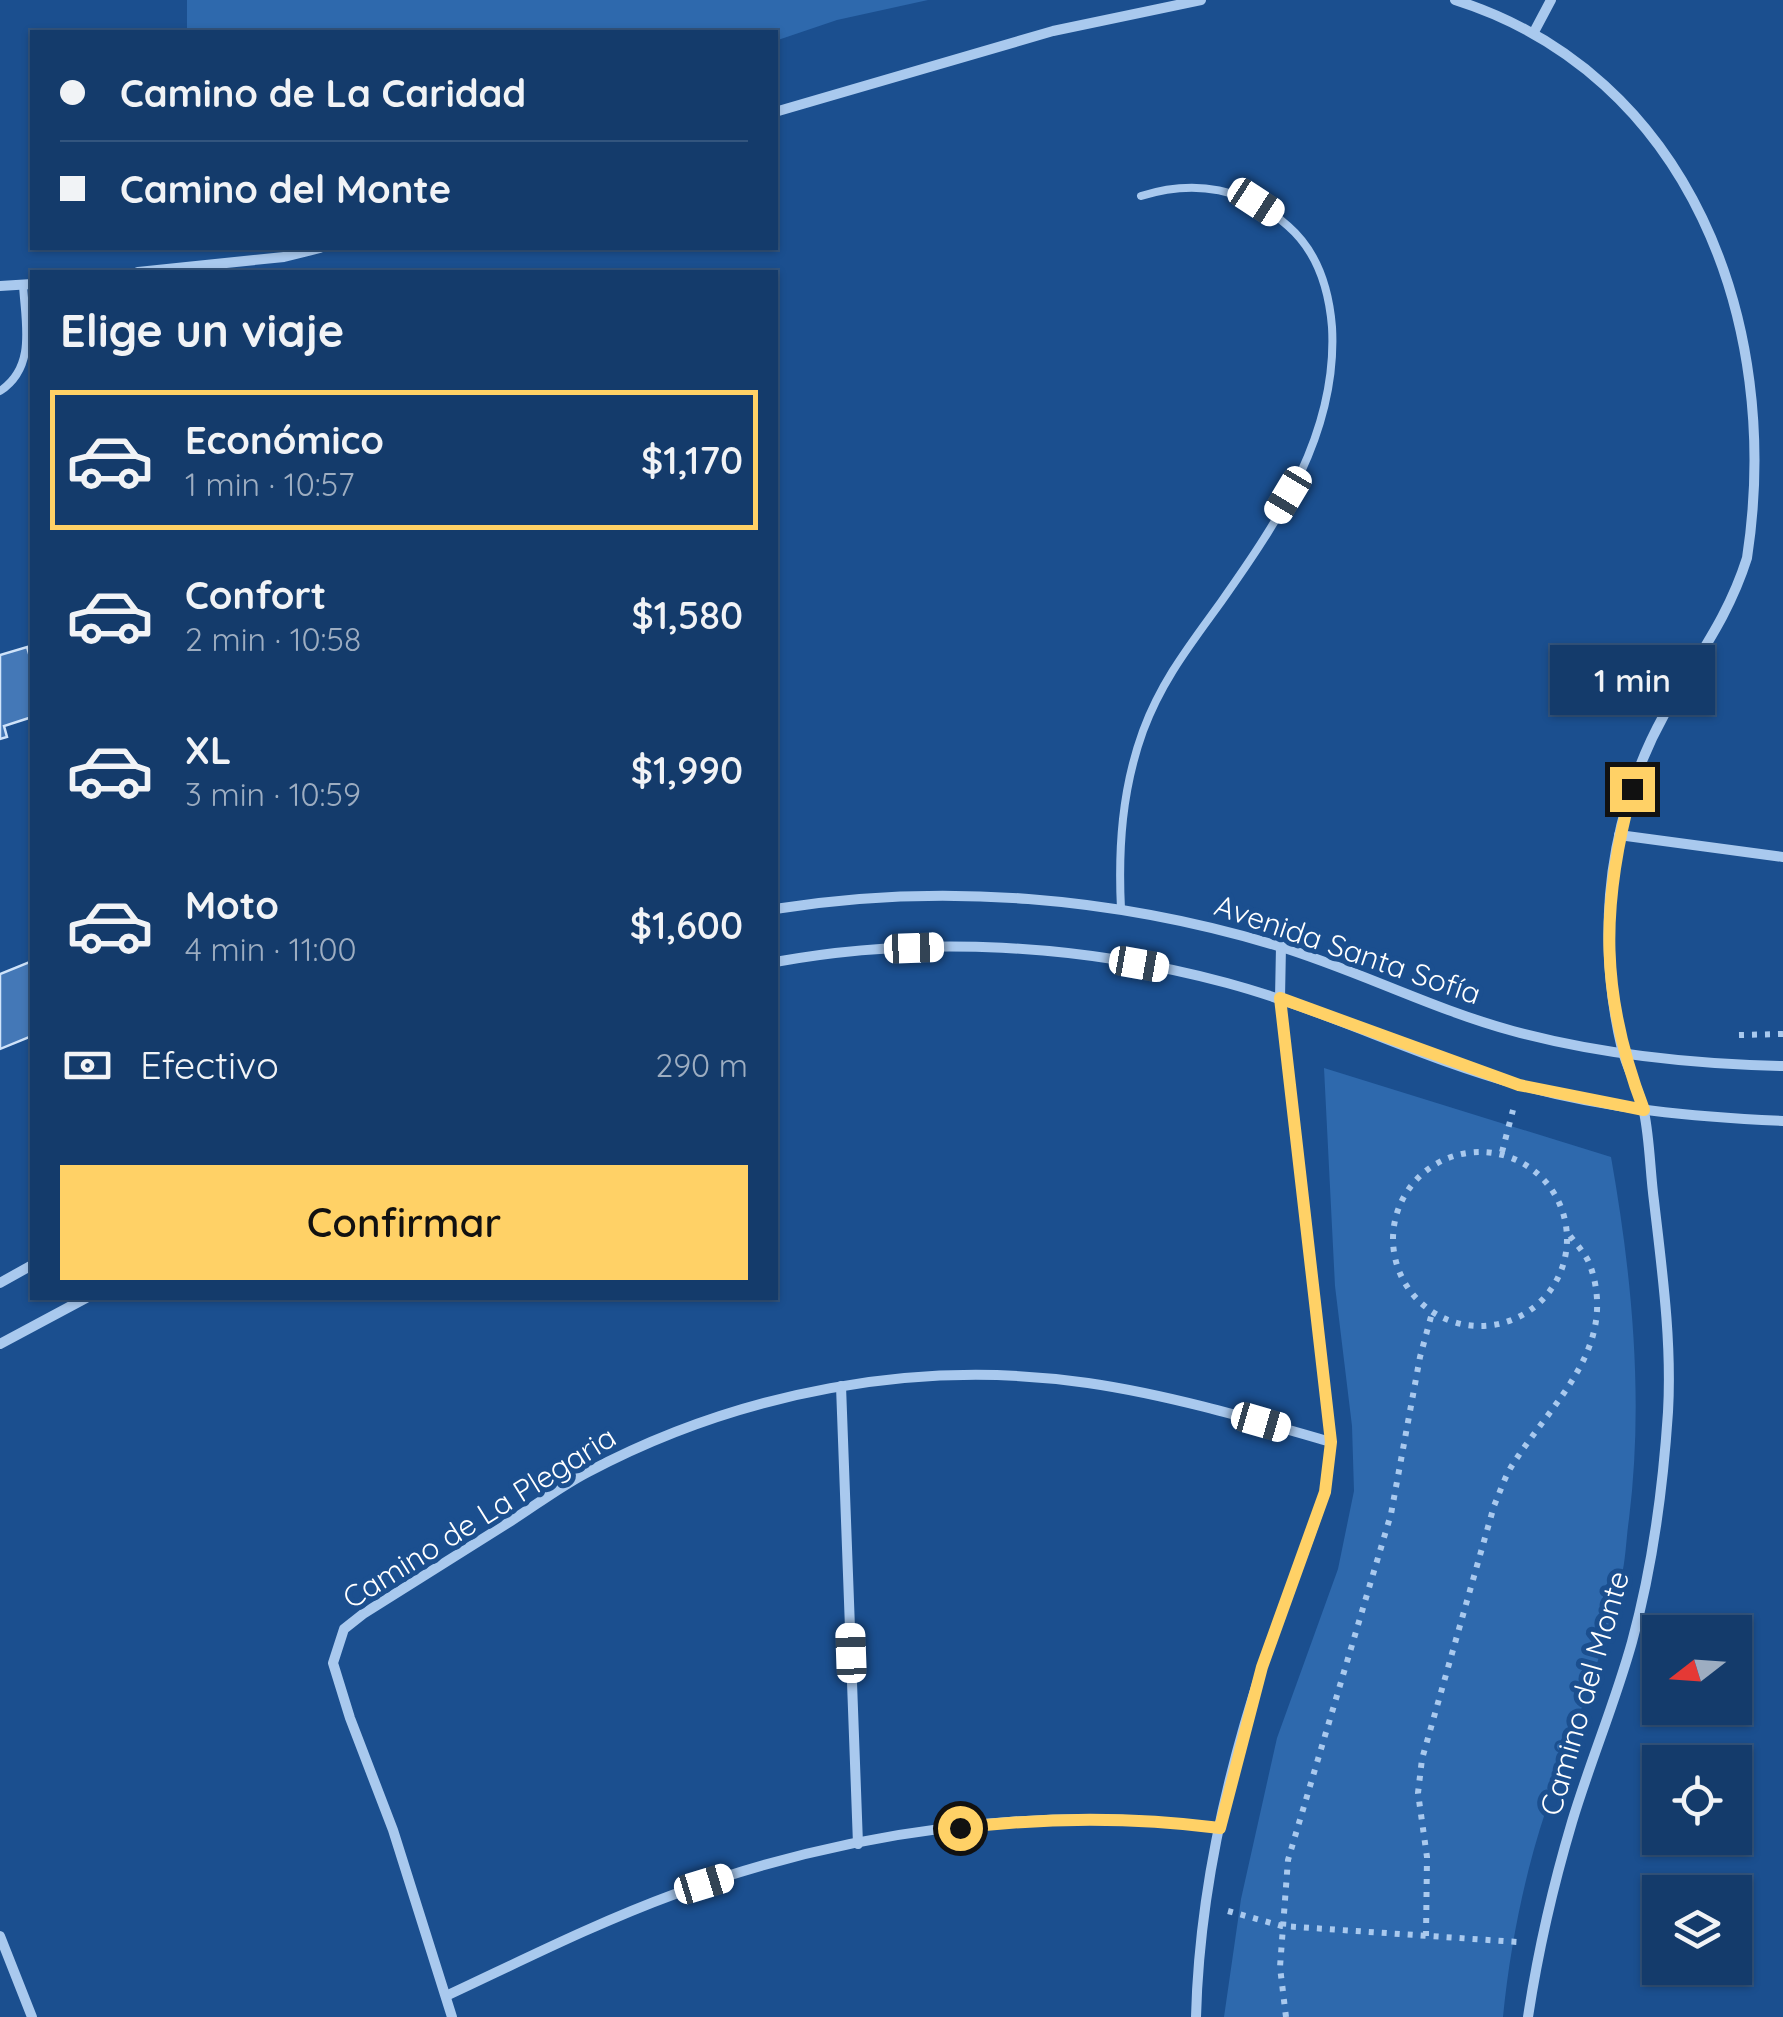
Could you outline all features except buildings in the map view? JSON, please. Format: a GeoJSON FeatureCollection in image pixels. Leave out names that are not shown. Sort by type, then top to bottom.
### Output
{"type":"FeatureCollection","features":[{"type":"Feature","properties":{"kind":"street"},"geometry":{"type":"LineString","coordinates":[[778,111],[1053,32],[1201,0]]}},
{"type":"Feature","properties":{"kind":"street"},"geometry":{"type":"LineString","coordinates":[[1455,0],[1534,32],[1577,58],[1654,124],[1686,164]]}},
{"type":"Feature","properties":{"kind":"street"},"geometry":{"type":"LineString","coordinates":[[1534,32],[1551,0]]}},
{"type":"Feature","properties":{"kind":"street"},"geometry":{"type":"LineString","coordinates":[[157,270],[284,257],[312,250]]}},
{"type":"Feature","properties":{"kind":"street"},"geometry":{"type":"LineString","coordinates":[[0,286],[28,284]]}},
{"type":"Feature","properties":{"kind":"street","name":"Camino del Monte"},"geometry":{"type":"LineString","coordinates":[[1528,2017],[1539,1943],[1572,1822],[1632,1641],[1660,1494],[1668,1408],[1666,1325],[1644,1110],[1624,1055],[1613,1001],[1608,946],[1610,890],[1619,835],[1648,746],[1729,606],[1761,509],[1767,458]]}},
{"type":"Feature","properties":{"kind":"street"},"geometry":{"type":"LineString","coordinates":[[1619,835],[1783,856]]}},
{"type":"Feature","properties":{"kind":"street","name":"Avenida Santa Sofía"},"geometry":{"type":"LineString","coordinates":[[778,909],[876,898],[958,896],[1040,900],[1121,910],[1202,925],[1281,946],[1512,1031],[1624,1055],[1702,1064],[1783,1066]]}},
{"type":"Feature","properties":{"kind":"street"},"geometry":{"type":"LineString","coordinates":[[1196,2017],[1206,1905],[1220,1828],[1262,1667],[1325,1492],[1331,1442],[1280,998],[1281,946]]}},
{"type":"Feature","properties":{"kind":"street"},"geometry":{"type":"LineString","coordinates":[[778,962],[875,950],[954,947],[1032,950],[1168,969],[1280,998],[1519,1085],[1644,1110],[1783,1121]]}},
{"type":"Feature","properties":{"kind":"street"},"geometry":{"type":"LineString","coordinates":[[0,1282],[30,1266]]}},
{"type":"Feature","properties":{"kind":"street"},"geometry":{"type":"LineString","coordinates":[[0,1344],[82,1300]]}},
{"type":"Feature","properties":{"kind":"street","name":"Camino de La Plegaria"},"geometry":{"type":"LineString","coordinates":[[452,2017],[393,1830],[333,1663],[344,1629],[379,1604],[586,1473],[704,1420],[792,1394],[841,1386],[960,1377],[1028,1377],[1087,1383],[1198,1405],[1331,1442]]}},
{"type":"Feature","properties":{"kind":"street"},"geometry":{"type":"LineString","coordinates":[[841,1386],[858,1844]]}},
{"type":"Feature","properties":{"kind":"street"},"geometry":{"type":"LineString","coordinates":[[446,1996],[679,1892],[858,1844],[1058,1818],[1173,1822],[1220,1828]]}},
{"type":"Feature","properties":{"kind":"street"},"geometry":{"type":"LineString","coordinates":[[0,1936],[32,2017]]}},
{"type":"Feature","properties":{"kind":"lane"},"geometry":{"type":"LineString","coordinates":[[1121,910],[1122,819],[1143,732],[1160,690],[1183,651],[1251,556],[1307,464],[1330,393],[1334,355],[1329,297],[1323,278],[1297,234],[1278,216],[1256,202],[1206,187],[1162,190],[1141,196]]}},
{"type":"Feature","properties":{"kind":"lane"},"geometry":{"type":"LineString","coordinates":[[0,391],[10,385],[24,366],[28,284]]}},
{"type":"Feature","properties":{"kind":"path"},"geometry":{"type":"LineString","coordinates":[[1502,1152],[1519,1085]]}},
{"type":"Feature","properties":{"kind":"path"},"geometry":{"type":"LineString","coordinates":[[1426,1936],[1427,1857],[1418,1793],[1428,1740],[1494,1506],[1511,1466],[1580,1373],[1593,1342],[1598,1301],[1590,1262],[1568,1234],[1558,1198],[1535,1169],[1502,1152],[1465,1151],[1431,1164],[1405,1191],[1392,1226],[1394,1262],[1412,1295],[1432,1314],[1476,1328],[1512,1322],[1543,1301],[1563,1270],[1568,1234]]}},
{"type":"Feature","properties":{"kind":"path"},"geometry":{"type":"LineString","coordinates":[[1286,2017],[1280,1967],[1288,1860],[1392,1514],[1420,1357],[1432,1314]]}},
{"type":"Feature","properties":{"kind":"path"},"geometry":{"type":"LineString","coordinates":[[1206,1905],[1282,1926],[1539,1943]]}},
{"type":"Feature","properties":{"kind":"shaded area"},"geometry":{"type":"Polygon","coordinates":[[[187,0],[928,0],[837,20],[778,40],[778,30],[187,30],[187,0]]]}},
{"type":"Feature","properties":{"kind":"shaded area"},"geometry":{"type":"Polygon","coordinates":[[[1324,1068],[1611,1157],[1634,1337],[1635,1428],[1625,1556],[1605,1638],[1531,1860],[1514,1938],[1503,2017],[1224,2017],[1241,1899],[1277,1738],[1338,1569],[1354,1491],[1352,1426],[1335,1286],[1324,1068]]]}},
{"type":"Feature","properties":{"kind":"route"},"geometry":{"type":"LineString","coordinates":[[960,1828],[1058,1818],[1173,1822],[1220,1828],[1262,1667],[1325,1492],[1330,1465],[1331,1442],[1280,998],[1519,1085],[1644,1110],[1624,1055],[1613,1001],[1608,946],[1610,890],[1632,789]]}}]}
